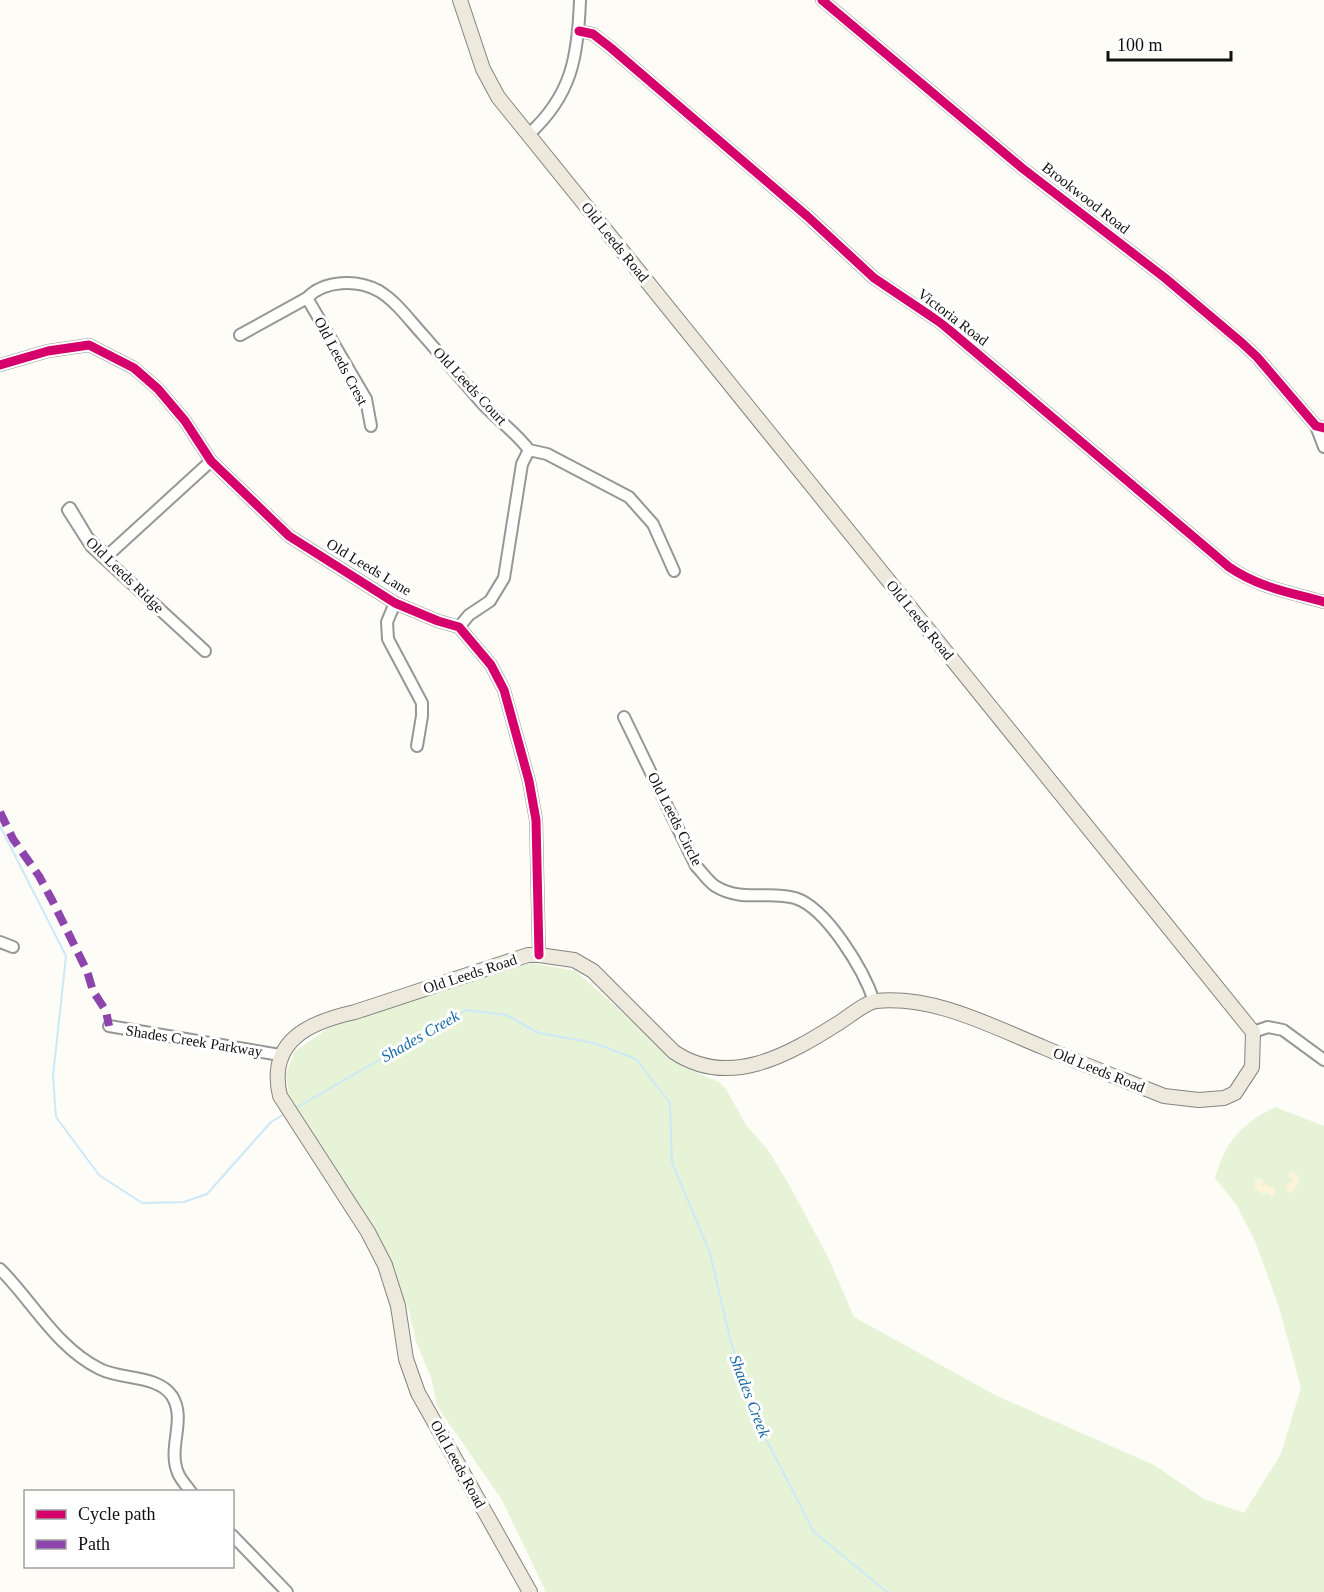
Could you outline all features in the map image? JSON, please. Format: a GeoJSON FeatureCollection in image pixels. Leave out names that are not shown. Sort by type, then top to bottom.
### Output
{"type":"FeatureCollection","features":[{"type":"Feature","properties":{"kind":"main road","name":"Old Leeds Road"},"geometry":{"type":"LineString","coordinates":[[460,0],[483,69],[498,97],[1253,1032],[1252,1067],[1235,1093],[1224,1098],[1199,1100],[1164,1096],[956,1012],[911,1002],[874,1001],[833,1027],[775,1058],[748,1067],[724,1070],[704,1067],[687,1061],[674,1052],[593,971],[574,960],[528,955],[355,1012],[328,1017],[297,1035],[280,1055],[277,1083],[280,1096],[368,1232],[386,1265],[398,1306],[406,1359],[418,1392],[530,1592]]}},
{"type":"Feature","properties":{"kind":"street"},"geometry":{"type":"LineString","coordinates":[[528,134],[545,119],[572,72],[579,31],[580,0]]}},
{"type":"Feature","properties":{"kind":"street","name":"Brookwood Road"},"geometry":{"type":"LineString","coordinates":[[822,0],[1022,168],[1165,278],[1242,343],[1320,427],[1324,447]]}},
{"type":"Feature","properties":{"kind":"street","name":"Victoria Road"},"geometry":{"type":"LineString","coordinates":[[579,31],[593,34],[611,48],[807,216],[874,278],[941,323],[1229,567],[1247,580],[1263,586],[1324,602]]}},
{"type":"Feature","properties":{"kind":"street","name":"Old Leeds Court"},"geometry":{"type":"LineString","coordinates":[[240,335],[325,286],[351,283],[378,291],[396,305],[485,407],[520,437],[529,450]]}},
{"type":"Feature","properties":{"kind":"street","name":"Old Leeds Crest"},"geometry":{"type":"LineString","coordinates":[[307,298],[366,399],[371,426]]}},
{"type":"Feature","properties":{"kind":"street","name":"Old Leeds Lane"},"geometry":{"type":"LineString","coordinates":[[0,365],[48,351],[89,345],[134,368],[185,421],[211,461],[289,536],[395,603],[459,627]]}},
{"type":"Feature","properties":{"kind":"street"},"geometry":{"type":"LineString","coordinates":[[539,955],[536,820],[529,781],[504,690],[491,665],[459,627],[469,615],[490,601],[504,578],[522,464],[529,450],[548,454],[629,496],[653,524],[674,571]]}},
{"type":"Feature","properties":{"kind":"street","name":"Old Leeds Ridge"},"geometry":{"type":"LineString","coordinates":[[205,651],[91,546],[69,510],[70,508],[88,538],[107,556],[211,461]]}},
{"type":"Feature","properties":{"kind":"street"},"geometry":{"type":"LineString","coordinates":[[395,603],[387,622],[388,639],[422,703],[417,746]]}},
{"type":"Feature","properties":{"kind":"street","name":"Old Leeds Circle"},"geometry":{"type":"LineString","coordinates":[[624,717],[696,866],[714,885],[740,896],[780,896],[797,899],[812,907],[830,923],[868,985],[874,1001]]}},
{"type":"Feature","properties":{"kind":"street"},"geometry":{"type":"LineString","coordinates":[[0,942],[13,947]]}},
{"type":"Feature","properties":{"kind":"street","name":"Shades Creek Parkway"},"geometry":{"type":"LineString","coordinates":[[109,1026],[280,1055]]}},
{"type":"Feature","properties":{"kind":"street"},"geometry":{"type":"LineString","coordinates":[[1253,1032],[1268,1027],[1283,1030],[1324,1060]]}},
{"type":"Feature","properties":{"kind":"street"},"geometry":{"type":"LineString","coordinates":[[0,1269],[19,1288],[60,1339],[78,1355],[118,1376],[152,1382],[171,1395],[178,1409],[173,1447],[178,1473],[190,1490]]}},
{"type":"Feature","properties":{"kind":"street"},"geometry":{"type":"LineString","coordinates":[[234,1537],[287,1592]]}},
{"type":"Feature","properties":{"kind":"green space"},"geometry":{"type":"Polygon","coordinates":[[[531,963],[576,971],[683,1067],[719,1082],[726,1089],[746,1125],[768,1150],[787,1181],[827,1255],[854,1317],[995,1395],[1154,1465],[1204,1499],[1244,1513],[1281,1454],[1301,1388],[1279,1307],[1255,1241],[1237,1206],[1215,1178],[1224,1154],[1236,1135],[1253,1120],[1275,1107],[1324,1126],[1324,1592],[546,1592],[502,1500],[437,1406],[431,1377],[416,1342],[409,1311],[399,1287],[348,1189],[289,1095],[286,1074],[295,1051],[333,1025],[531,963]]]}},
{"type":"Feature","properties":{"kind":"sand"},"geometry":{"type":"Polygon","coordinates":[[[1291,1172],[1296,1173],[1299,1182],[1293,1192],[1288,1193],[1286,1186],[1292,1183],[1292,1179],[1288,1176],[1291,1172]]]}},
{"type":"Feature","properties":{"kind":"sand"},"geometry":{"type":"Polygon","coordinates":[[[1261,1178],[1262,1187],[1266,1184],[1274,1187],[1276,1192],[1274,1196],[1271,1197],[1268,1193],[1263,1194],[1255,1189],[1255,1180],[1261,1178]]]}},
{"type":"Feature","properties":{"kind":"waterway","name":"Shades Creek"},"geometry":{"type":"LineString","coordinates":[[0,826],[66,956],[53,1076],[56,1117],[99,1175],[142,1203],[184,1202],[207,1194],[271,1122],[286,1113]]}},
{"type":"Feature","properties":{"kind":"waterway","name":"Shades Creek"},"geometry":{"type":"LineString","coordinates":[[294,1109],[466,1010],[506,1015],[539,1033],[594,1043],[636,1059],[670,1103],[672,1163],[710,1253],[731,1343],[766,1439],[814,1532],[887,1592]]}},
{"type":"Feature","properties":{"kind":"marked path"},"geometry":{"type":"LineString","coordinates":[[0,812],[13,839],[39,876],[52,900],[87,971],[93,991],[106,1011],[109,1026]]}},
{"type":"Feature","properties":{"kind":"cycle path"},"geometry":{"type":"LineString","coordinates":[[822,0],[1022,168],[1165,278],[1242,343],[1257,357],[1316,426],[1324,428]]}},
{"type":"Feature","properties":{"kind":"cycle path"},"geometry":{"type":"LineString","coordinates":[[579,31],[593,34],[611,48],[807,216],[874,278],[941,323],[1229,567],[1263,585],[1324,602]]}},
{"type":"Feature","properties":{"kind":"cycle path"},"geometry":{"type":"LineString","coordinates":[[0,365],[48,351],[89,345],[134,368],[158,389],[185,421],[211,461],[289,536],[395,603],[459,627],[491,665],[504,690],[529,781],[536,820],[539,955]]}}]}
